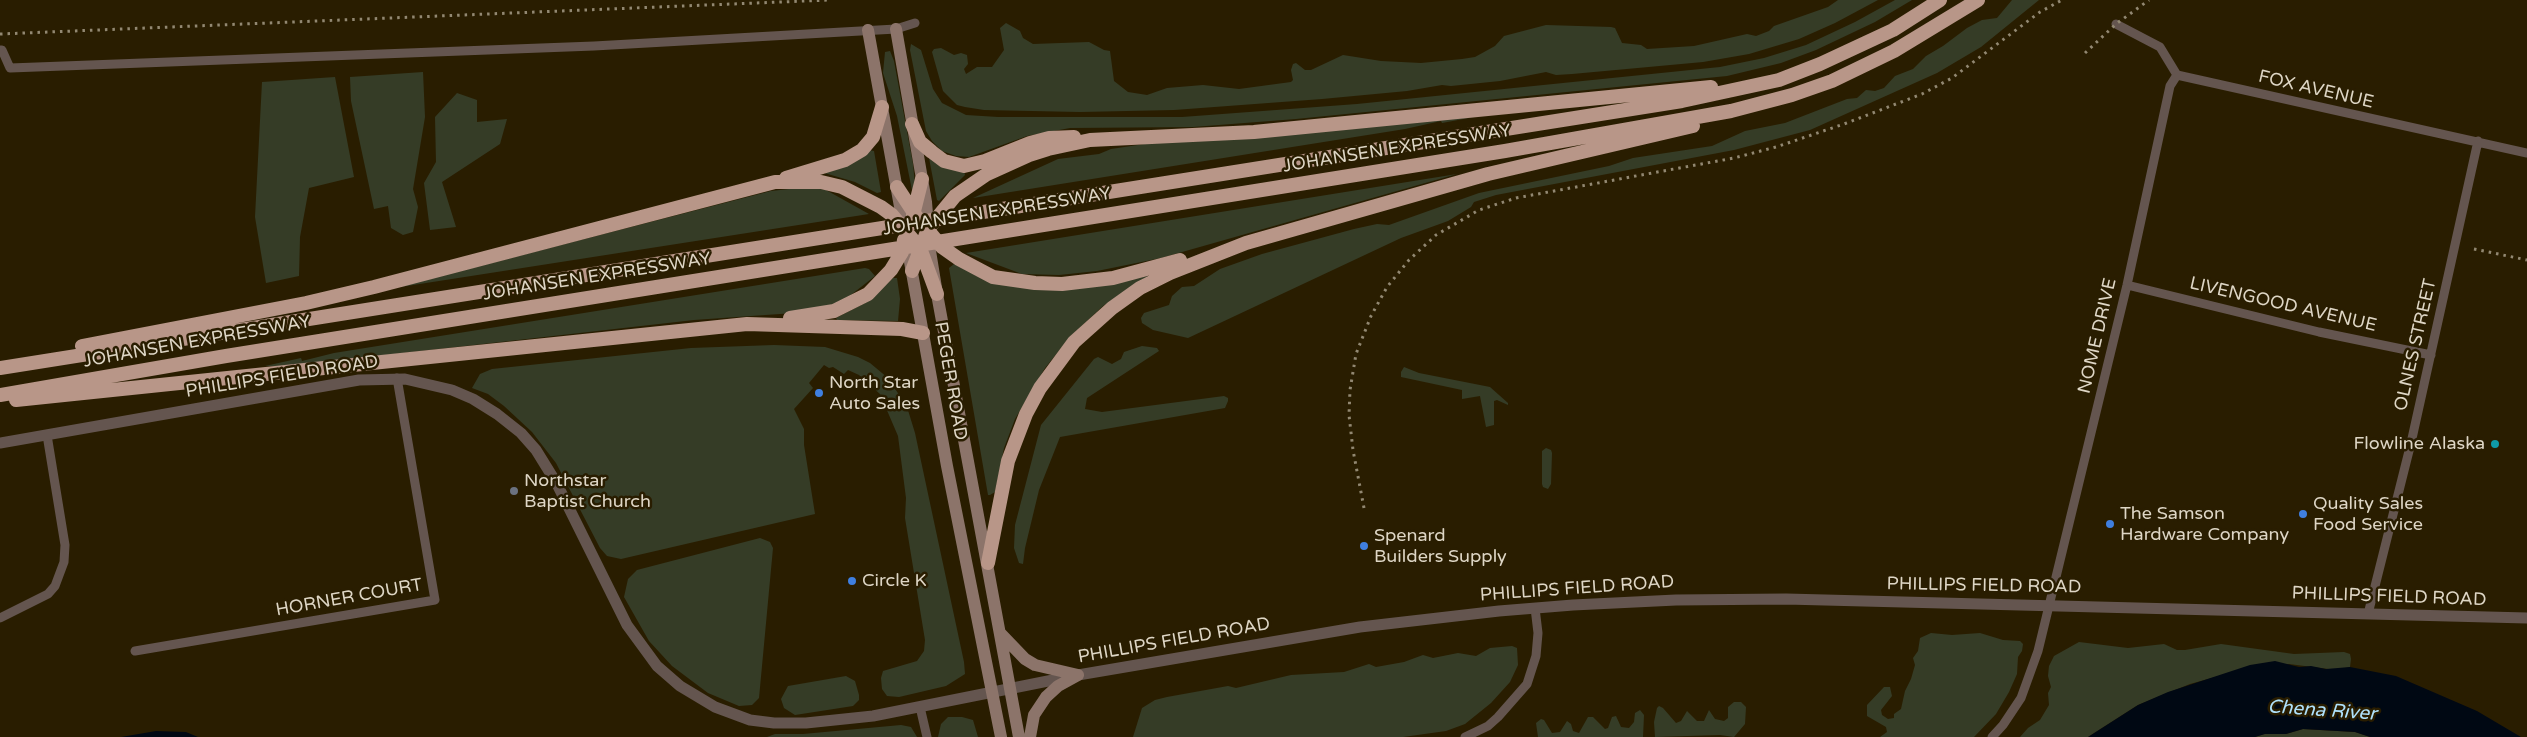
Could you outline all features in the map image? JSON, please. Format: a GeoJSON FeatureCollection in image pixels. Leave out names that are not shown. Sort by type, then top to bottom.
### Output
{"type":"FeatureCollection","features":[{"type":"Feature","properties":{"kind":"highway","name":"JOHANSEN EXPRESSWAY"},"geometry":{"type":"LineString","coordinates":[[0,368],[972,212],[1682,101],[1779,80],[1854,49],[1893,30],[1940,0]]}},
{"type":"Feature","properties":{"kind":"highway","name":"JOHANSEN EXPRESSWAY"},"geometry":{"type":"LineString","coordinates":[[0,394],[866,252],[1505,151],[1731,111],[1792,96],[1832,81],[1894,51],[1978,0]]}},
{"type":"Feature","properties":{"kind":"highway"},"geometry":{"type":"LineString","coordinates":[[912,271],[928,229],[956,196],[987,174],[1029,155],[1090,140],[1254,132],[1617,98],[1779,80]]}},
{"type":"Feature","properties":{"kind":"highway"},"geometry":{"type":"LineString","coordinates":[[59,358],[86,344],[306,303],[776,182],[845,160],[862,150],[873,137],[882,107]]}},
{"type":"Feature","properties":{"kind":"highway"},"geometry":{"type":"LineString","coordinates":[[897,187],[914,212],[949,252],[978,270],[993,277],[1035,283],[1062,284],[1114,278],[1488,174],[1664,134],[1731,111]]}},
{"type":"Feature","properties":{"kind":"highway"},"geometry":{"type":"LineString","coordinates":[[912,124],[920,142],[932,152],[944,161],[964,166],[974,165],[1030,143],[1049,138],[1069,136],[1090,140]]}},
{"type":"Feature","properties":{"kind":"highway"},"geometry":{"type":"LineString","coordinates":[[0,401],[653,332],[765,323],[834,311],[868,294],[891,270],[902,252],[922,179]]}},
{"type":"Feature","properties":{"kind":"highway"},"geometry":{"type":"LineString","coordinates":[[776,182],[804,181],[842,187],[881,207],[892,215],[920,248],[937,294]]}},
{"type":"Feature","properties":{"kind":"highway"},"geometry":{"type":"LineString","coordinates":[[988,563],[1000,489],[1017,434],[1040,388],[1074,342],[1112,308],[1140,288],[1246,242]]}},
{"type":"Feature","properties":{"kind":"highway"},"geometry":{"type":"LineString","coordinates":[[765,323],[902,329],[923,333]]}},
{"type":"Feature","properties":{"kind":"main road","name":"PEGER ROAD"},"geometry":{"type":"LineString","coordinates":[[896,29],[922,179],[937,294],[1019,737]]}},
{"type":"Feature","properties":{"kind":"main road","name":"PEGER ROAD"},"geometry":{"type":"LineString","coordinates":[[868,30],[923,333],[1001,737]]}},
{"type":"Feature","properties":{"kind":"main road"},"geometry":{"type":"LineString","coordinates":[[1001,634],[1025,659],[1035,665],[1078,675]]}},
{"type":"Feature","properties":{"kind":"main road"},"geometry":{"type":"LineString","coordinates":[[1030,737],[1034,715],[1039,707],[1058,686],[1078,675]]}},
{"type":"Feature","properties":{"kind":"street"},"geometry":{"type":"LineString","coordinates":[[0,50],[2,50],[10,68],[594,46],[896,29],[915,23]]}},
{"type":"Feature","properties":{"kind":"street"},"geometry":{"type":"LineString","coordinates":[[2116,24],[2160,47],[2178,75]]}},
{"type":"Feature","properties":{"kind":"street","name":"FOX AVENUE"},"geometry":{"type":"LineString","coordinates":[[2178,75],[2527,153]]}},
{"type":"Feature","properties":{"kind":"street","name":"NOME DRIVE"},"geometry":{"type":"LineString","coordinates":[[1992,737],[2012,712],[2028,683],[2038,651],[2127,284],[2170,86],[2178,75]]}},
{"type":"Feature","properties":{"kind":"street","name":"OLNES STREET"},"geometry":{"type":"LineString","coordinates":[[2368,614],[2394,516],[2478,141]]}},
{"type":"Feature","properties":{"kind":"street","name":"LIVENGOOD AVENUE"},"geometry":{"type":"LineString","coordinates":[[2127,284],[2319,332],[2431,355]]}},
{"type":"Feature","properties":{"kind":"street","name":"PHILLIPS FIELD ROAD"},"geometry":{"type":"LineString","coordinates":[[0,443],[352,381],[397,378],[435,384],[473,399],[505,419],[528,441],[557,484],[636,640],[664,672],[692,694],[726,712],[750,720],[774,723],[822,722],[873,716],[1078,675],[1360,627],[1535,608],[1628,602],[1728,599],[2048,605],[2527,618]]}},
{"type":"Feature","properties":{"kind":"street","name":"HORNER COURT"},"geometry":{"type":"LineString","coordinates":[[135,652],[435,600],[397,378]]}},
{"type":"Feature","properties":{"kind":"street"},"geometry":{"type":"LineString","coordinates":[[0,618],[48,594],[55,586],[64,562],[65,545],[47,435]]}},
{"type":"Feature","properties":{"kind":"street"},"geometry":{"type":"LineString","coordinates":[[1465,737],[1488,726],[1527,684],[1536,656],[1538,633],[1535,608]]}},
{"type":"Feature","properties":{"kind":"street"},"geometry":{"type":"LineString","coordinates":[[920,707],[927,737]]}},
{"type":"Feature","properties":{"kind":"green space"},"geometry":{"type":"Polygon","coordinates":[[[1838,0],[1878,0],[1835,23],[1799,39],[1749,54],[1703,62],[1572,74],[1556,75],[1546,72],[1500,81],[1451,86],[1442,85],[1407,91],[1174,110],[1080,112],[984,110],[965,107],[957,105],[943,91],[932,52],[934,49],[941,48],[954,55],[961,53],[967,55],[968,64],[964,69],[966,74],[977,67],[992,67],[1004,50],[1000,28],[1006,23],[1020,31],[1023,38],[1033,44],[1089,42],[1110,51],[1114,81],[1128,92],[1147,95],[1167,88],[1203,85],[1239,89],[1291,82],[1293,80],[1291,70],[1293,64],[1296,63],[1305,70],[1311,70],[1343,55],[1381,61],[1421,63],[1475,57],[1495,46],[1504,36],[1546,25],[1611,27],[1615,28],[1622,43],[1641,45],[1647,49],[1694,46],[1747,34],[1756,36],[1769,31],[1774,26],[1828,7],[1838,0]]]}},
{"type":"Feature","properties":{"kind":"green space"},"geometry":{"type":"Polygon","coordinates":[[[1895,0],[1912,0],[1875,22],[1816,50],[1781,63],[1727,76],[1296,119],[1193,127],[1070,128],[1027,136],[969,157],[956,156],[942,151],[932,141],[926,131],[910,50],[911,44],[921,50],[933,89],[942,103],[966,115],[998,117],[1182,117],[1357,104],[1720,67],[1764,58],[1806,45],[1855,22],[1895,0]]]}},
{"type":"Feature","properties":{"kind":"green space"},"geometry":{"type":"Polygon","coordinates":[[[2012,0],[2039,0],[1981,47],[1937,73],[1810,130],[1734,150],[1496,195],[1474,202],[1471,207],[1448,221],[1401,238],[1188,338],[1153,330],[1142,323],[1141,318],[1144,313],[1169,305],[1172,296],[1182,287],[1194,286],[1220,269],[1262,254],[1354,229],[1377,224],[1389,225],[1479,193],[1609,166],[1633,158],[1712,146],[1745,131],[1785,123],[1847,99],[1857,98],[1866,90],[1875,91],[1884,88],[1895,76],[1913,69],[1926,56],[1967,28],[1982,20],[1997,18],[2012,0]]]}},
{"type":"Feature","properties":{"kind":"green space"},"geometry":{"type":"Polygon","coordinates":[[[890,51],[894,61],[913,164],[915,185],[913,195],[897,116],[883,73],[885,52],[890,51]]]}},
{"type":"Feature","properties":{"kind":"green space"},"geometry":{"type":"Polygon","coordinates":[[[423,72],[425,117],[413,189],[418,207],[413,232],[403,235],[391,228],[388,206],[374,209],[351,101],[350,77],[423,72]]]}},
{"type":"Feature","properties":{"kind":"green space"},"geometry":{"type":"Polygon","coordinates":[[[335,77],[354,177],[309,188],[300,237],[299,276],[266,283],[255,217],[262,82],[335,77]]]}},
{"type":"Feature","properties":{"kind":"green space"},"geometry":{"type":"Polygon","coordinates":[[[457,93],[477,100],[477,122],[507,119],[500,144],[442,182],[456,227],[430,230],[424,183],[436,162],[435,117],[457,93]]]}},
{"type":"Feature","properties":{"kind":"green space"},"geometry":{"type":"Polygon","coordinates":[[[1474,117],[973,198],[1058,159],[1099,154],[1111,149],[1158,142],[1474,117]]]}},
{"type":"Feature","properties":{"kind":"green space"},"geometry":{"type":"Polygon","coordinates":[[[869,150],[874,151],[881,192],[877,193],[855,182],[821,172],[869,150]]]}},
{"type":"Feature","properties":{"kind":"green space"},"geometry":{"type":"Polygon","coordinates":[[[929,158],[964,171],[965,175],[939,201],[937,200],[929,158]]]}},
{"type":"Feature","properties":{"kind":"green space"},"geometry":{"type":"Polygon","coordinates":[[[1457,174],[1161,258],[1097,271],[1059,275],[1022,274],[966,253],[1457,174]]]}},
{"type":"Feature","properties":{"kind":"green space"},"geometry":{"type":"Polygon","coordinates":[[[807,187],[826,190],[869,214],[394,288],[771,191],[807,187]]]}},
{"type":"Feature","properties":{"kind":"green space"},"geometry":{"type":"Polygon","coordinates":[[[954,264],[990,281],[1151,276],[1103,306],[1071,336],[1045,368],[1015,419],[1004,448],[995,492],[990,495],[988,495],[949,268],[954,264]]]}},
{"type":"Feature","properties":{"kind":"green space"},"geometry":{"type":"Polygon","coordinates":[[[865,268],[869,269],[875,276],[847,298],[832,305],[794,313],[694,320],[289,366],[265,366],[301,358],[302,361],[334,353],[865,268]]]}},
{"type":"Feature","properties":{"kind":"green space"},"geometry":{"type":"Polygon","coordinates":[[[893,278],[897,278],[900,299],[898,321],[837,320],[836,318],[867,302],[893,278]]]}},
{"type":"Feature","properties":{"kind":"green space"},"geometry":{"type":"Polygon","coordinates":[[[774,345],[825,347],[858,357],[870,363],[888,378],[907,407],[915,433],[964,662],[965,674],[946,686],[899,697],[887,696],[882,689],[881,678],[883,671],[917,661],[924,651],[925,640],[905,518],[906,498],[898,436],[880,394],[859,375],[848,370],[844,374],[833,367],[829,368],[824,365],[809,383],[813,388],[794,409],[804,429],[804,445],[815,514],[621,559],[607,556],[600,548],[556,463],[532,432],[488,394],[472,388],[480,374],[492,369],[691,348],[774,345]]]}},
{"type":"Feature","properties":{"kind":"green space"},"geometry":{"type":"Polygon","coordinates":[[[1142,346],[1157,348],[1159,351],[1087,398],[1085,409],[1102,412],[1224,396],[1228,398],[1225,408],[1060,437],[1039,490],[1023,564],[1019,563],[1014,548],[1015,525],[1041,425],[1094,359],[1098,357],[1112,364],[1121,359],[1124,352],[1142,346]]]}},
{"type":"Feature","properties":{"kind":"green space"},"geometry":{"type":"Polygon","coordinates":[[[1404,367],[1419,373],[1490,387],[1508,405],[1497,400],[1494,401],[1494,425],[1486,427],[1480,396],[1462,399],[1462,390],[1401,377],[1404,367]]]}},
{"type":"Feature","properties":{"kind":"green space"},"geometry":{"type":"Polygon","coordinates":[[[1546,448],[1551,450],[1552,453],[1551,484],[1548,489],[1543,487],[1542,484],[1542,451],[1546,448]]]}},
{"type":"Feature","properties":{"kind":"green space"},"geometry":{"type":"Polygon","coordinates":[[[760,538],[770,542],[773,548],[759,698],[752,705],[739,706],[708,693],[672,666],[649,641],[624,597],[628,579],[637,570],[760,538]]]}},
{"type":"Feature","properties":{"kind":"green space"},"geometry":{"type":"Polygon","coordinates":[[[1931,633],[1952,635],[1980,633],[2003,640],[2020,641],[2023,644],[2022,651],[2018,657],[2017,674],[2009,692],[1996,714],[1974,737],[1880,737],[1887,732],[1886,727],[1867,716],[1867,705],[1884,687],[1890,687],[1892,696],[1881,710],[1882,715],[1888,719],[1894,718],[1894,714],[1901,709],[1905,691],[1911,679],[1915,665],[1913,658],[1918,651],[1920,638],[1931,633]]]}},
{"type":"Feature","properties":{"kind":"green space"},"geometry":{"type":"Polygon","coordinates":[[[2079,642],[2128,648],[2164,644],[2177,650],[2221,644],[2294,654],[2344,652],[2350,654],[2351,659],[2350,667],[2336,670],[2289,664],[2219,676],[2190,684],[2138,705],[2088,737],[2020,737],[2028,728],[2040,720],[2049,705],[2048,693],[2051,687],[2048,676],[2049,666],[2054,656],[2079,642]]]}},
{"type":"Feature","properties":{"kind":"green space"},"geometry":{"type":"Polygon","coordinates":[[[1512,646],[1517,648],[1518,665],[1510,682],[1491,703],[1465,724],[1446,731],[1403,737],[1133,737],[1142,708],[1155,700],[1167,697],[1228,686],[1236,688],[1291,675],[1344,672],[1369,664],[1376,667],[1404,662],[1423,655],[1433,658],[1458,653],[1476,656],[1490,648],[1512,646]]]}},
{"type":"Feature","properties":{"kind":"green space"},"geometry":{"type":"Polygon","coordinates":[[[846,676],[855,681],[859,695],[859,700],[853,706],[795,715],[784,708],[781,699],[788,686],[846,676]]]}},
{"type":"Feature","properties":{"kind":"green space"},"geometry":{"type":"Polygon","coordinates":[[[1734,702],[1741,702],[1746,707],[1745,724],[1734,737],[1720,735],[1655,737],[1654,722],[1659,706],[1676,723],[1681,721],[1687,711],[1697,721],[1704,721],[1709,710],[1715,719],[1724,721],[1728,718],[1728,707],[1734,702]]]}},
{"type":"Feature","properties":{"kind":"green space"},"geometry":{"type":"Polygon","coordinates":[[[1640,710],[1644,715],[1643,737],[1538,737],[1536,723],[1541,719],[1544,720],[1552,733],[1560,732],[1567,721],[1571,724],[1573,731],[1579,733],[1588,717],[1593,717],[1605,729],[1608,728],[1612,717],[1616,716],[1621,727],[1629,728],[1634,722],[1635,713],[1640,710]]]}},
{"type":"Feature","properties":{"kind":"green space"},"geometry":{"type":"Polygon","coordinates":[[[948,717],[962,717],[973,720],[978,737],[938,737],[941,724],[948,717]]]}},
{"type":"Feature","properties":{"kind":"green space"},"geometry":{"type":"Polygon","coordinates":[[[901,725],[911,727],[917,737],[767,737],[775,734],[803,734],[901,725]]]}},
{"type":"Feature","properties":{"kind":"green space"},"geometry":{"type":"Polygon","coordinates":[[[2303,729],[2355,732],[2370,737],[2255,737],[2264,734],[2286,734],[2303,729]]]}},
{"type":"Feature","properties":{"kind":"water","name":"Chena River"},"geometry":{"type":"Polygon","coordinates":[[[2275,661],[2299,667],[2311,666],[2326,669],[2350,667],[2396,676],[2477,711],[2521,737],[2370,737],[2355,732],[2303,729],[2286,734],[2265,734],[2255,737],[2088,737],[2138,705],[2168,692],[2250,665],[2275,661]]]}},
{"type":"Feature","properties":{"kind":"water"},"geometry":{"type":"Polygon","coordinates":[[[156,731],[186,732],[198,737],[121,737],[156,731]]]}},
{"type":"Feature","properties":{"kind":"railway"},"geometry":{"type":"LineString","coordinates":[[0,34],[829,0]]}},
{"type":"Feature","properties":{"kind":"railway"},"geometry":{"type":"LineString","coordinates":[[1364,508],[1353,450],[1349,415],[1350,390],[1356,354],[1371,316],[1387,287],[1409,260],[1436,235],[1479,210],[1516,198],[1734,158],[1776,147],[1844,124],[1922,94],[1952,78],[2040,12],[2062,0]]}},
{"type":"Feature","properties":{"kind":"railway"},"geometry":{"type":"LineString","coordinates":[[2085,53],[2116,24],[2149,0]]}},
{"type":"Feature","properties":{"kind":"railway"},"geometry":{"type":"LineString","coordinates":[[2474,249],[2527,260]]}},
{"type":"Feature","properties":{"kind":"place","name":"North Star Auto Sales"},"geometry":{"type":"Point","coordinates":[819,393]}},
{"type":"Feature","properties":{"kind":"place","name":"Flowline Alaska"},"geometry":{"type":"Point","coordinates":[2495,444]}},
{"type":"Feature","properties":{"kind":"place","name":"Northstar Baptist Church"},"geometry":{"type":"Point","coordinates":[514,491]}},
{"type":"Feature","properties":{"kind":"place","name":"Quality Sales Food Service"},"geometry":{"type":"Point","coordinates":[2303,514]}},
{"type":"Feature","properties":{"kind":"place","name":"The Samson Hardware Company"},"geometry":{"type":"Point","coordinates":[2110,524]}},
{"type":"Feature","properties":{"kind":"place","name":"Spenard Builders Supply"},"geometry":{"type":"Point","coordinates":[1364,546]}},
{"type":"Feature","properties":{"kind":"place","name":"Circle K"},"geometry":{"type":"Point","coordinates":[852,581]}}]}
